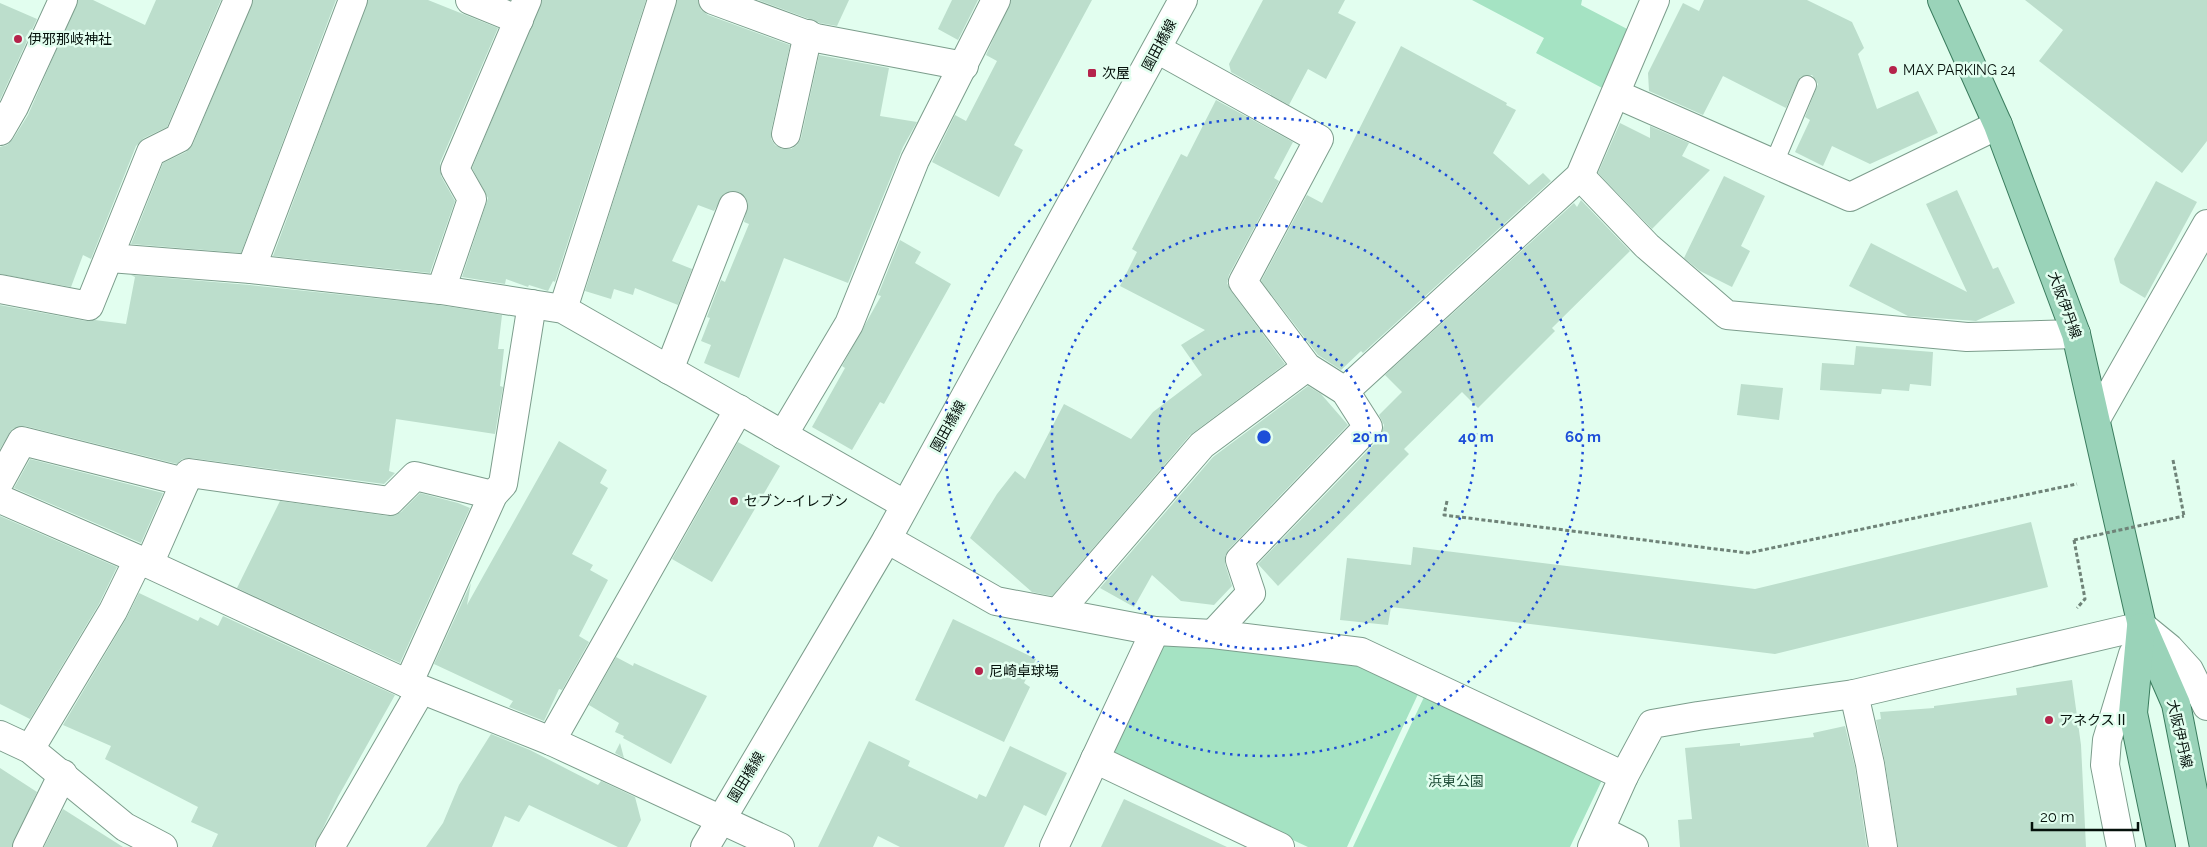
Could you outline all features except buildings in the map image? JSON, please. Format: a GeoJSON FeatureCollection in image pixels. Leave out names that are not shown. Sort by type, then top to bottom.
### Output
{"type":"FeatureCollection","features":[{"type":"Feature","properties":{"kind":"main road","name":"大阪伊丹線"},"geometry":{"type":"LineString","coordinates":[[1942,0],[1998,125],[2076,334],[2142,626],[2176,704],[2204,847]]}},
{"type":"Feature","properties":{"kind":"main road","name":"大阪伊丹線"},"geometry":{"type":"LineString","coordinates":[[2142,626],[2133,713],[2161,847]]}},
{"type":"Feature","properties":{"kind":"street"},"geometry":{"type":"LineString","coordinates":[[0,131],[14,107],[63,0]]}},
{"type":"Feature","properties":{"kind":"street"},"geometry":{"type":"LineString","coordinates":[[0,289],[89,306],[110,258],[151,152],[178,138],[238,0]]}},
{"type":"Feature","properties":{"kind":"street"},"geometry":{"type":"LineString","coordinates":[[251,269],[353,0]]}},
{"type":"Feature","properties":{"kind":"street"},"geometry":{"type":"LineString","coordinates":[[440,290],[472,199],[455,169],[523,10],[470,0]]}},
{"type":"Feature","properties":{"kind":"street"},"geometry":{"type":"LineString","coordinates":[[563,309],[662,0]]}},
{"type":"Feature","properties":{"kind":"street"},"geometry":{"type":"LineString","coordinates":[[713,0],[808,34],[964,66]]}},
{"type":"Feature","properties":{"kind":"street"},"geometry":{"type":"LineString","coordinates":[[783,435],[849,324],[915,160],[996,0]]}},
{"type":"Feature","properties":{"kind":"street","name":"園田橋線"},"geometry":{"type":"LineString","coordinates":[[705,847],[887,539],[904,504],[1183,0]]}},
{"type":"Feature","properties":{"kind":"street"},"geometry":{"type":"LineString","coordinates":[[1345,391],[1580,176],[1655,0]]}},
{"type":"Feature","properties":{"kind":"street"},"geometry":{"type":"LineString","coordinates":[[786,134],[808,34]]}},
{"type":"Feature","properties":{"kind":"street"},"geometry":{"type":"LineString","coordinates":[[1157,49],[1319,139],[1242,282],[1307,367],[1345,391],[1368,427],[1240,560],[1251,593],[1213,634]]}},
{"type":"Feature","properties":{"kind":"street"},"geometry":{"type":"LineString","coordinates":[[1616,94],[1850,197],[1998,125]]}},
{"type":"Feature","properties":{"kind":"street"},"geometry":{"type":"LineString","coordinates":[[1580,176],[1646,246],[1727,315],[1967,336],[2076,334]]}},
{"type":"Feature","properties":{"kind":"street"},"geometry":{"type":"LineString","coordinates":[[669,370],[733,206]]}},
{"type":"Feature","properties":{"kind":"street"},"geometry":{"type":"LineString","coordinates":[[2096,418],[2207,224]]}},
{"type":"Feature","properties":{"kind":"street"},"geometry":{"type":"LineString","coordinates":[[110,258],[251,269],[440,290],[563,309],[904,504]]}},
{"type":"Feature","properties":{"kind":"street"},"geometry":{"type":"LineString","coordinates":[[330,847],[414,687],[493,494],[503,484],[532,304]]}},
{"type":"Feature","properties":{"kind":"street"},"geometry":{"type":"LineString","coordinates":[[1059,611],[1202,445],[1307,367]]}},
{"type":"Feature","properties":{"kind":"street"},"geometry":{"type":"LineString","coordinates":[[551,741],[739,409]]}},
{"type":"Feature","properties":{"kind":"street"},"geometry":{"type":"LineString","coordinates":[[0,481],[22,441],[185,482]]}},
{"type":"Feature","properties":{"kind":"street"},"geometry":{"type":"LineString","coordinates":[[30,749],[144,562],[189,473],[390,501],[415,476],[493,494]]}},
{"type":"Feature","properties":{"kind":"street"},"geometry":{"type":"LineString","coordinates":[[0,499],[144,562],[414,687],[551,741],[720,821],[780,847]]}},
{"type":"Feature","properties":{"kind":"street"},"geometry":{"type":"LineString","coordinates":[[887,539],[996,601],[1059,611],[1155,631],[1213,634],[1361,652],[1624,776]]}},
{"type":"Feature","properties":{"kind":"street"},"geometry":{"type":"LineString","coordinates":[[1634,847],[1596,838],[1624,776],[1652,724],[1854,694],[2142,626]]}},
{"type":"Feature","properties":{"kind":"street"},"geometry":{"type":"LineString","coordinates":[[2142,626],[2169,648],[2189,670],[2207,706]]}},
{"type":"Feature","properties":{"kind":"street"},"geometry":{"type":"LineString","coordinates":[[2121,847],[2105,765],[2107,740],[2142,626]]}},
{"type":"Feature","properties":{"kind":"street"},"geometry":{"type":"LineString","coordinates":[[1054,847],[1155,631]]}},
{"type":"Feature","properties":{"kind":"street"},"geometry":{"type":"LineString","coordinates":[[1854,694],[1870,764],[1883,847]]}},
{"type":"Feature","properties":{"kind":"street"},"geometry":{"type":"LineString","coordinates":[[0,735],[30,749],[125,826],[163,847]]}},
{"type":"Feature","properties":{"kind":"street"},"geometry":{"type":"LineString","coordinates":[[1095,759],[1280,847]]}},
{"type":"Feature","properties":{"kind":"street"},"geometry":{"type":"LineString","coordinates":[[27,847],[62,774]]}},
{"type":"Feature","properties":{"kind":"lane"},"geometry":{"type":"LineString","coordinates":[[1774,163],[1807,85]]}},
{"type":"Feature","properties":{"kind":"path"},"geometry":{"type":"LineString","coordinates":[[2085,599],[2074,540],[2184,516],[2173,460]]}},
{"type":"Feature","properties":{"kind":"path"},"geometry":{"type":"LineString","coordinates":[[1447,501],[1444,515],[1748,553],[2108,478]]}},
{"type":"Feature","properties":{"kind":"green space"},"geometry":{"type":"Polygon","coordinates":[[[1472,0],[1582,0],[1581,5],[1631,31],[1604,89],[1536,53],[1544,38],[1472,0]]]}},
{"type":"Feature","properties":{"kind":"green space"},"geometry":{"type":"Polygon","coordinates":[[[1170,641],[1357,664],[1419,692],[1347,847],[1308,847],[1117,759],[1113,745],[1157,648],[1170,641]]]}},
{"type":"Feature","properties":{"kind":"green space","name":"浜東公園"},"geometry":{"type":"Polygon","coordinates":[[[1425,695],[1603,778],[1570,847],[1353,847],[1425,695]]]}},
{"type":"Feature","properties":{"kind":"place","name":"伊邪那岐神社"},"geometry":{"type":"Point","coordinates":[18,39]}},
{"type":"Feature","properties":{"kind":"place","name":"MAX PARKING 24"},"geometry":{"type":"Point","coordinates":[1893,70]}},
{"type":"Feature","properties":{"kind":"place","name":"次屋"},"geometry":{"type":"Point","coordinates":[1092,73]}},
{"type":"Feature","properties":{"kind":"place","name":"セブン-イレブン"},"geometry":{"type":"Point","coordinates":[734,501]}},
{"type":"Feature","properties":{"kind":"place","name":"尼崎卓球場"},"geometry":{"type":"Point","coordinates":[979,671]}},
{"type":"Feature","properties":{"kind":"place","name":"アネクスⅡ"},"geometry":{"type":"Point","coordinates":[2049,720]}}]}
